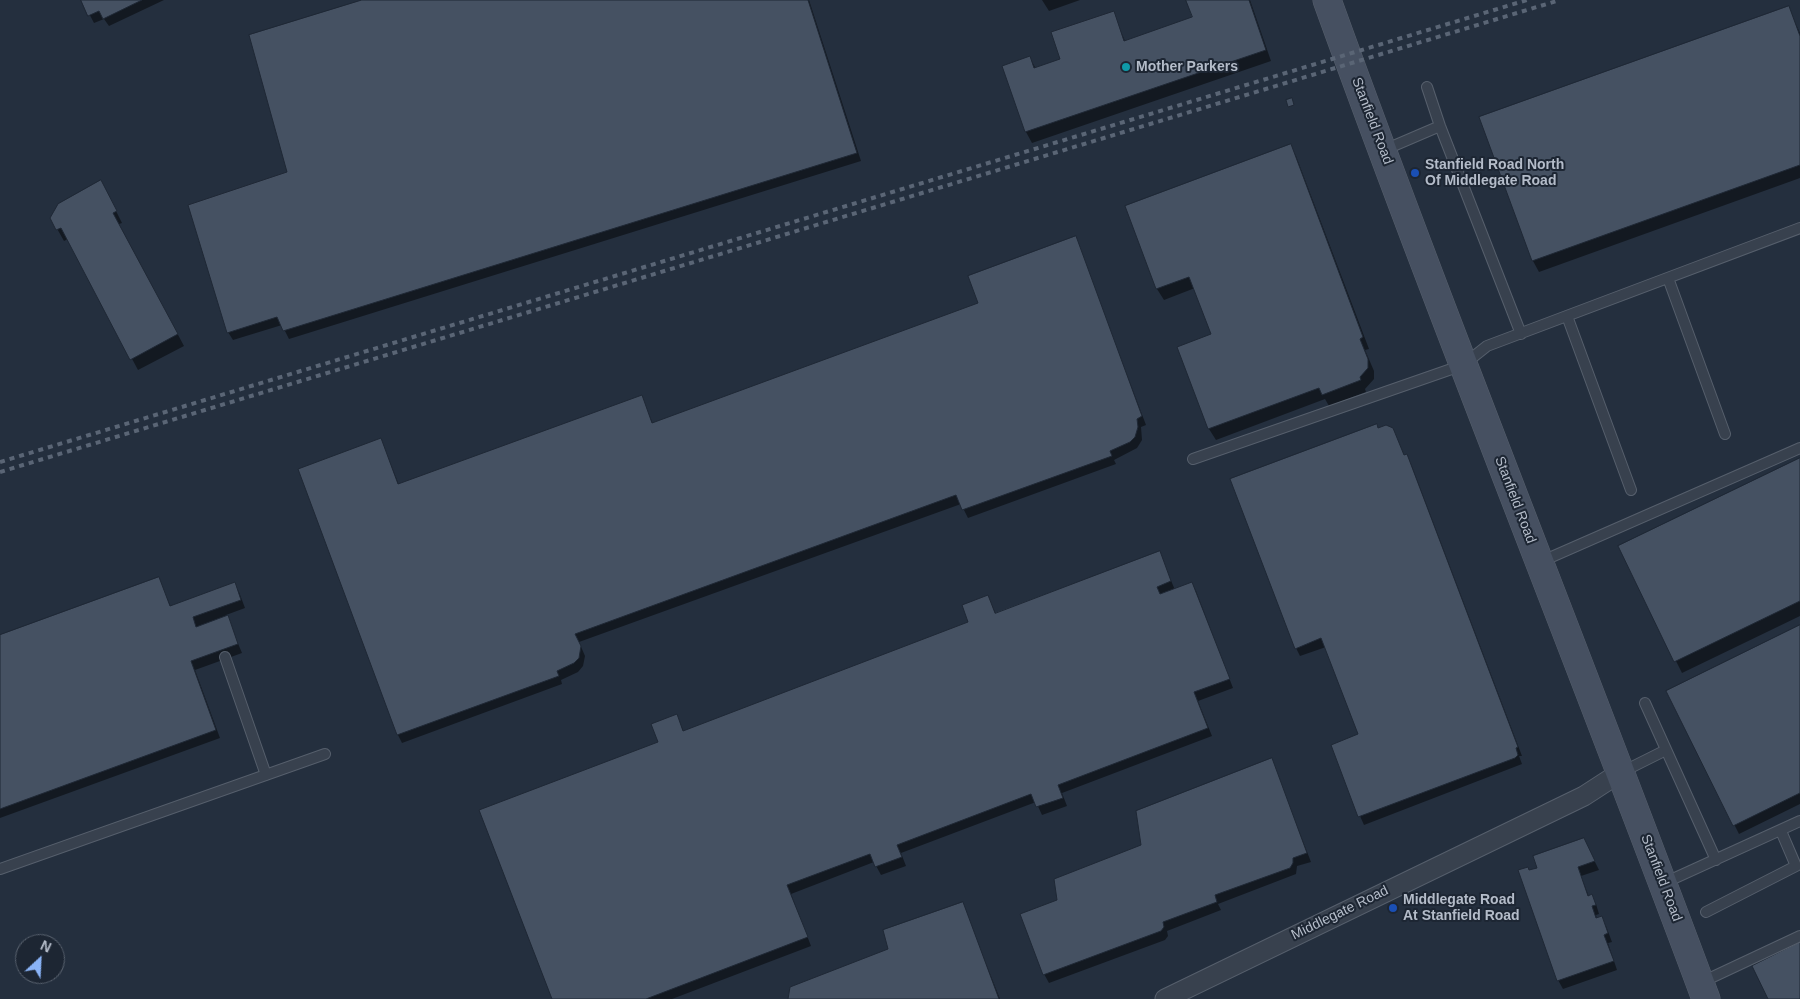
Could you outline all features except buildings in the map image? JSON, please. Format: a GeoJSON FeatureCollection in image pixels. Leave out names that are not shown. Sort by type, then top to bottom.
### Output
{"type":"FeatureCollection","features":[{"type":"Feature","properties":{"kind":"street","name":"Stanfield Road"},"geometry":{"type":"LineString","coordinates":[[1327,0],[1463,365],[1621,772],[1703,991]]}},
{"type":"Feature","properties":{"kind":"street","name":"Middlegate Road"},"geometry":{"type":"LineString","coordinates":[[1165,999],[1584,796],[1621,772]]}},
{"type":"Feature","properties":{"kind":"lane"},"geometry":{"type":"LineString","coordinates":[[1427,87],[1440,126],[1521,334]]}},
{"type":"Feature","properties":{"kind":"lane"},"geometry":{"type":"LineString","coordinates":[[1383,150],[1440,126]]}},
{"type":"Feature","properties":{"kind":"lane"},"geometry":{"type":"LineString","coordinates":[[1193,459],[1463,365],[1487,346],[1800,228]]}},
{"type":"Feature","properties":{"kind":"lane"},"geometry":{"type":"LineString","coordinates":[[1668,278],[1725,434]]}},
{"type":"Feature","properties":{"kind":"lane"},"geometry":{"type":"LineString","coordinates":[[1567,316],[1630,490]]}},
{"type":"Feature","properties":{"kind":"lane"},"geometry":{"type":"LineString","coordinates":[[1540,562],[1800,448]]}},
{"type":"Feature","properties":{"kind":"lane"},"geometry":{"type":"LineString","coordinates":[[225,657],[266,775]]}},
{"type":"Feature","properties":{"kind":"lane"},"geometry":{"type":"LineString","coordinates":[[1645,703],[1716,860]]}},
{"type":"Feature","properties":{"kind":"lane"},"geometry":{"type":"LineString","coordinates":[[1621,772],[1666,750]]}},
{"type":"Feature","properties":{"kind":"lane"},"geometry":{"type":"LineString","coordinates":[[0,869],[325,754]]}},
{"type":"Feature","properties":{"kind":"lane"},"geometry":{"type":"LineString","coordinates":[[1663,884],[1800,821]]}},
{"type":"Feature","properties":{"kind":"lane"},"geometry":{"type":"LineString","coordinates":[[1706,912],[1796,866],[1781,831]]}},
{"type":"Feature","properties":{"kind":"lane"},"geometry":{"type":"LineString","coordinates":[[1703,991],[1800,936]]}},
{"type":"Feature","properties":{"kind":"railway"},"geometry":{"type":"LineString","coordinates":[[0,462],[1527,0]]}},
{"type":"Feature","properties":{"kind":"railway"},"geometry":{"type":"LineString","coordinates":[[0,472],[1560,0]]}},
{"type":"Feature","properties":{"kind":"place","name":"Mother Parkers"},"geometry":{"type":"Point","coordinates":[1126,67]}},
{"type":"Feature","properties":{"kind":"place","name":"Stanfield Road North Of Middlegate Road"},"geometry":{"type":"Point","coordinates":[1415,173]}},
{"type":"Feature","properties":{"kind":"place","name":"Middlegate Road At Stanfield Road"},"geometry":{"type":"Point","coordinates":[1393,908]}}]}
